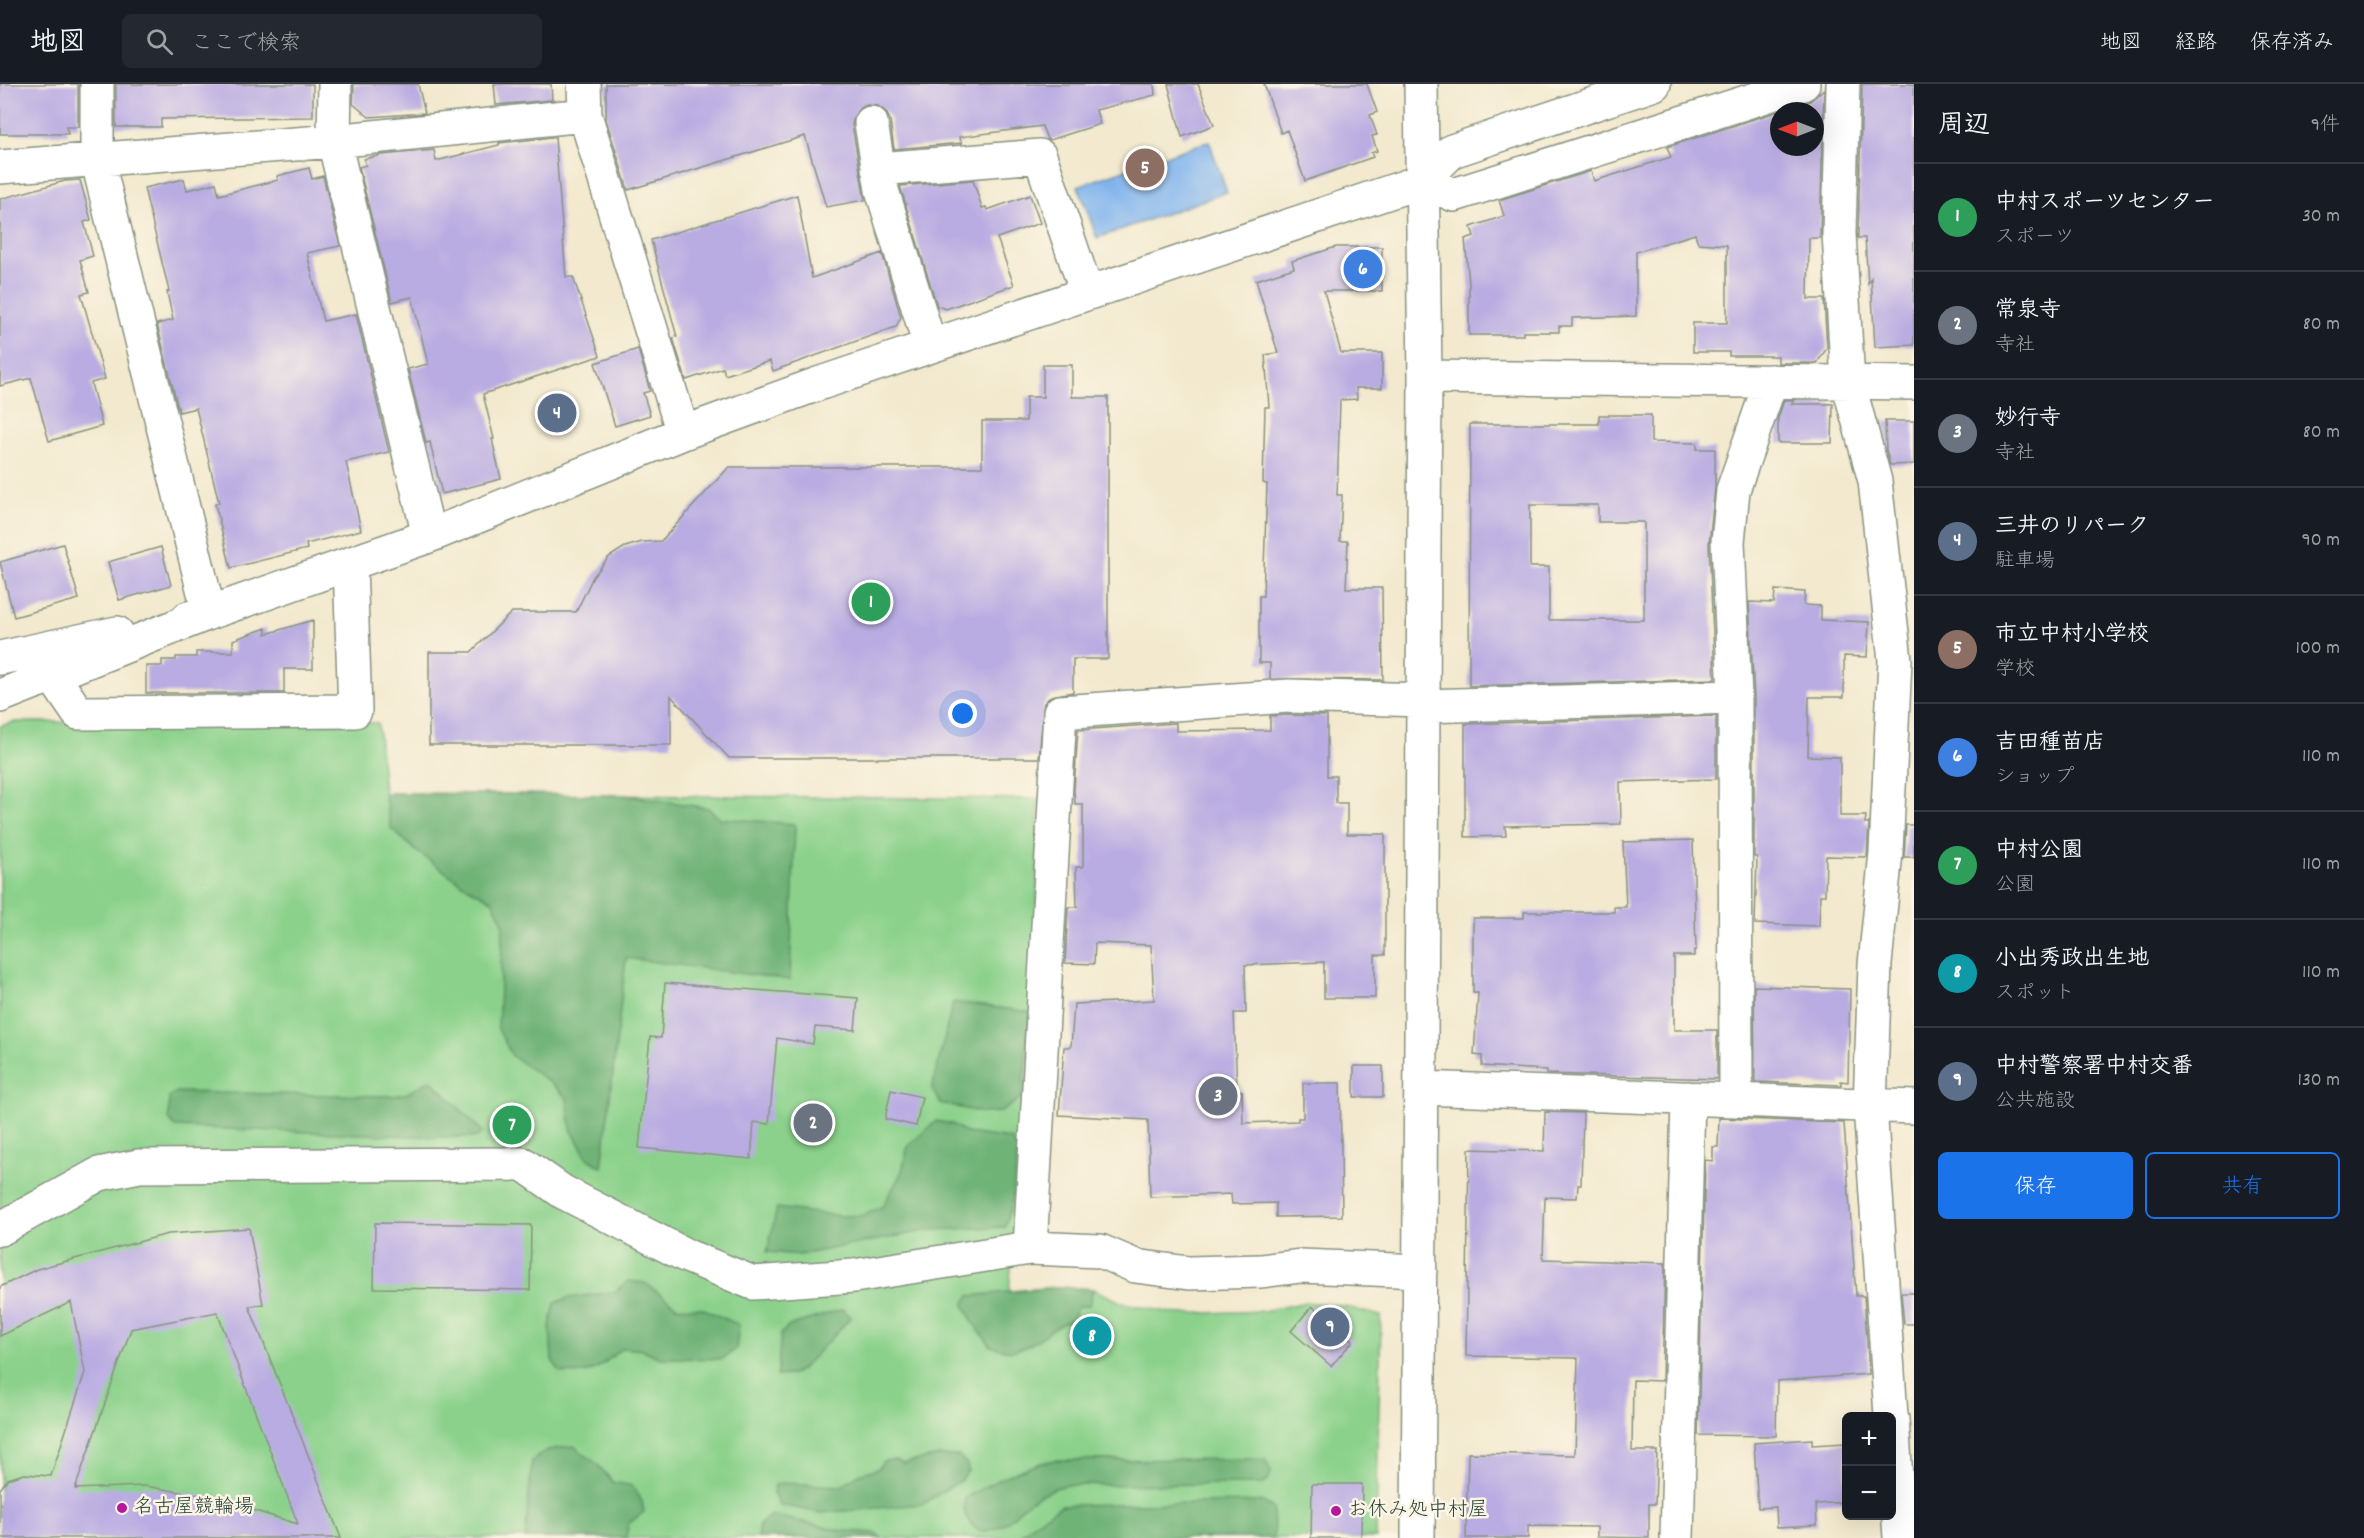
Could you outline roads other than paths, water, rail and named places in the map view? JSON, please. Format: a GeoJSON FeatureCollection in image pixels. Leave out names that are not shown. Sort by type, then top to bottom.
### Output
{"type":"FeatureCollection","features":[{"type":"Feature","properties":{"kind":"street"},"geometry":{"type":"LineString","coordinates":[[97,84],[96,158],[209,613]]}},
{"type":"Feature","properties":{"kind":"street"},"geometry":{"type":"LineString","coordinates":[[335,84],[334,141],[429,536]]}},
{"type":"Feature","properties":{"kind":"street"},"geometry":{"type":"LineString","coordinates":[[1418,1538],[1425,377],[1421,84]]}},
{"type":"Feature","properties":{"kind":"street"},"geometry":{"type":"LineString","coordinates":[[0,696],[209,613],[429,536],[683,433],[814,385],[1422,181],[1452,151],[1654,84]]}},
{"type":"Feature","properties":{"kind":"street"},"geometry":{"type":"LineString","coordinates":[[1422,181],[1454,195],[1803,84]]}},
{"type":"Feature","properties":{"kind":"street"},"geometry":{"type":"LineString","coordinates":[[1843,84],[1839,234],[1848,382],[1875,482],[1895,660],[1886,852],[1875,964],[1870,1106],[1891,1412]]}},
{"type":"Feature","properties":{"kind":"street"},"geometry":{"type":"LineString","coordinates":[[0,167],[334,141],[584,99],[683,433]]}},
{"type":"Feature","properties":{"kind":"street"},"geometry":{"type":"LineString","coordinates":[[871,123],[882,190],[930,346]]}},
{"type":"Feature","properties":{"kind":"street"},"geometry":{"type":"LineString","coordinates":[[878,169],[1040,156],[1087,293]]}},
{"type":"Feature","properties":{"kind":"street"},"geometry":{"type":"LineString","coordinates":[[1425,377],[1914,383]]}},
{"type":"Feature","properties":{"kind":"street"},"geometry":{"type":"LineString","coordinates":[[1736,1100],[1735,698],[1728,542],[1733,490],[1771,381]]}},
{"type":"Feature","properties":{"kind":"street"},"geometry":{"type":"LineString","coordinates":[[52,675],[78,713],[355,711],[350,564]]}},
{"type":"Feature","properties":{"kind":"street"},"geometry":{"type":"LineString","coordinates":[[0,658],[209,613]]}},
{"type":"Feature","properties":{"kind":"street"},"geometry":{"type":"LineString","coordinates":[[1030,1248],[1060,712],[1288,696],[1424,703],[1735,698]]}},
{"type":"Feature","properties":{"kind":"street"},"geometry":{"type":"LineString","coordinates":[[1422,1088],[1914,1107]]}},
{"type":"Feature","properties":{"kind":"street"},"geometry":{"type":"LineString","coordinates":[[1677,1538],[1688,1098]]}},
{"type":"Feature","properties":{"kind":"street"},"geometry":{"type":"LineString","coordinates":[[0,1229],[99,1174],[139,1166],[523,1164],[573,1198],[687,1256],[753,1283],[854,1276],[1030,1248],[1100,1251],[1135,1266],[1189,1273],[1261,1271],[1301,1266],[1420,1271]]}},
{"type":"Feature","properties":{"kind":"street"},"geometry":{"type":"LineString","coordinates":[[1894,1466],[1899,1538]]}},
{"type":"Feature","properties":{"kind":"water"},"geometry":{"type":"Polygon","coordinates":[[[1209,141],[1227,192],[1097,238],[1078,186],[1209,141]]]}},
{"type":"Feature","properties":{"kind":"place","name":"市立中村小学校"},"geometry":{"type":"Point","coordinates":[1145,168]}},
{"type":"Feature","properties":{"kind":"place","name":"吉田種苗店"},"geometry":{"type":"Point","coordinates":[1363,269]}},
{"type":"Feature","properties":{"kind":"place","name":"三井のリパーク"},"geometry":{"type":"Point","coordinates":[557,413]}},
{"type":"Feature","properties":{"kind":"place","name":"中村スポーツセンター"},"geometry":{"type":"Point","coordinates":[871,602]}},
{"type":"Feature","properties":{"kind":"place","name":"妙行寺"},"geometry":{"type":"Point","coordinates":[1218,1096]}},
{"type":"Feature","properties":{"kind":"place","name":"常泉寺"},"geometry":{"type":"Point","coordinates":[813,1123]}},
{"type":"Feature","properties":{"kind":"place","name":"中村公園"},"geometry":{"type":"Point","coordinates":[512,1125]}},
{"type":"Feature","properties":{"kind":"place","name":"中村警察署中村交番"},"geometry":{"type":"Point","coordinates":[1330,1327]}},
{"type":"Feature","properties":{"kind":"place","name":"小出秀政出生地"},"geometry":{"type":"Point","coordinates":[1092,1336]}},
{"type":"Feature","properties":{"kind":"place","name":"名古屋競輪場"},"geometry":{"type":"Point","coordinates":[122,1508]}},
{"type":"Feature","properties":{"kind":"place","name":"お休み処中村屋"},"geometry":{"type":"Point","coordinates":[1336,1511]}}]}
